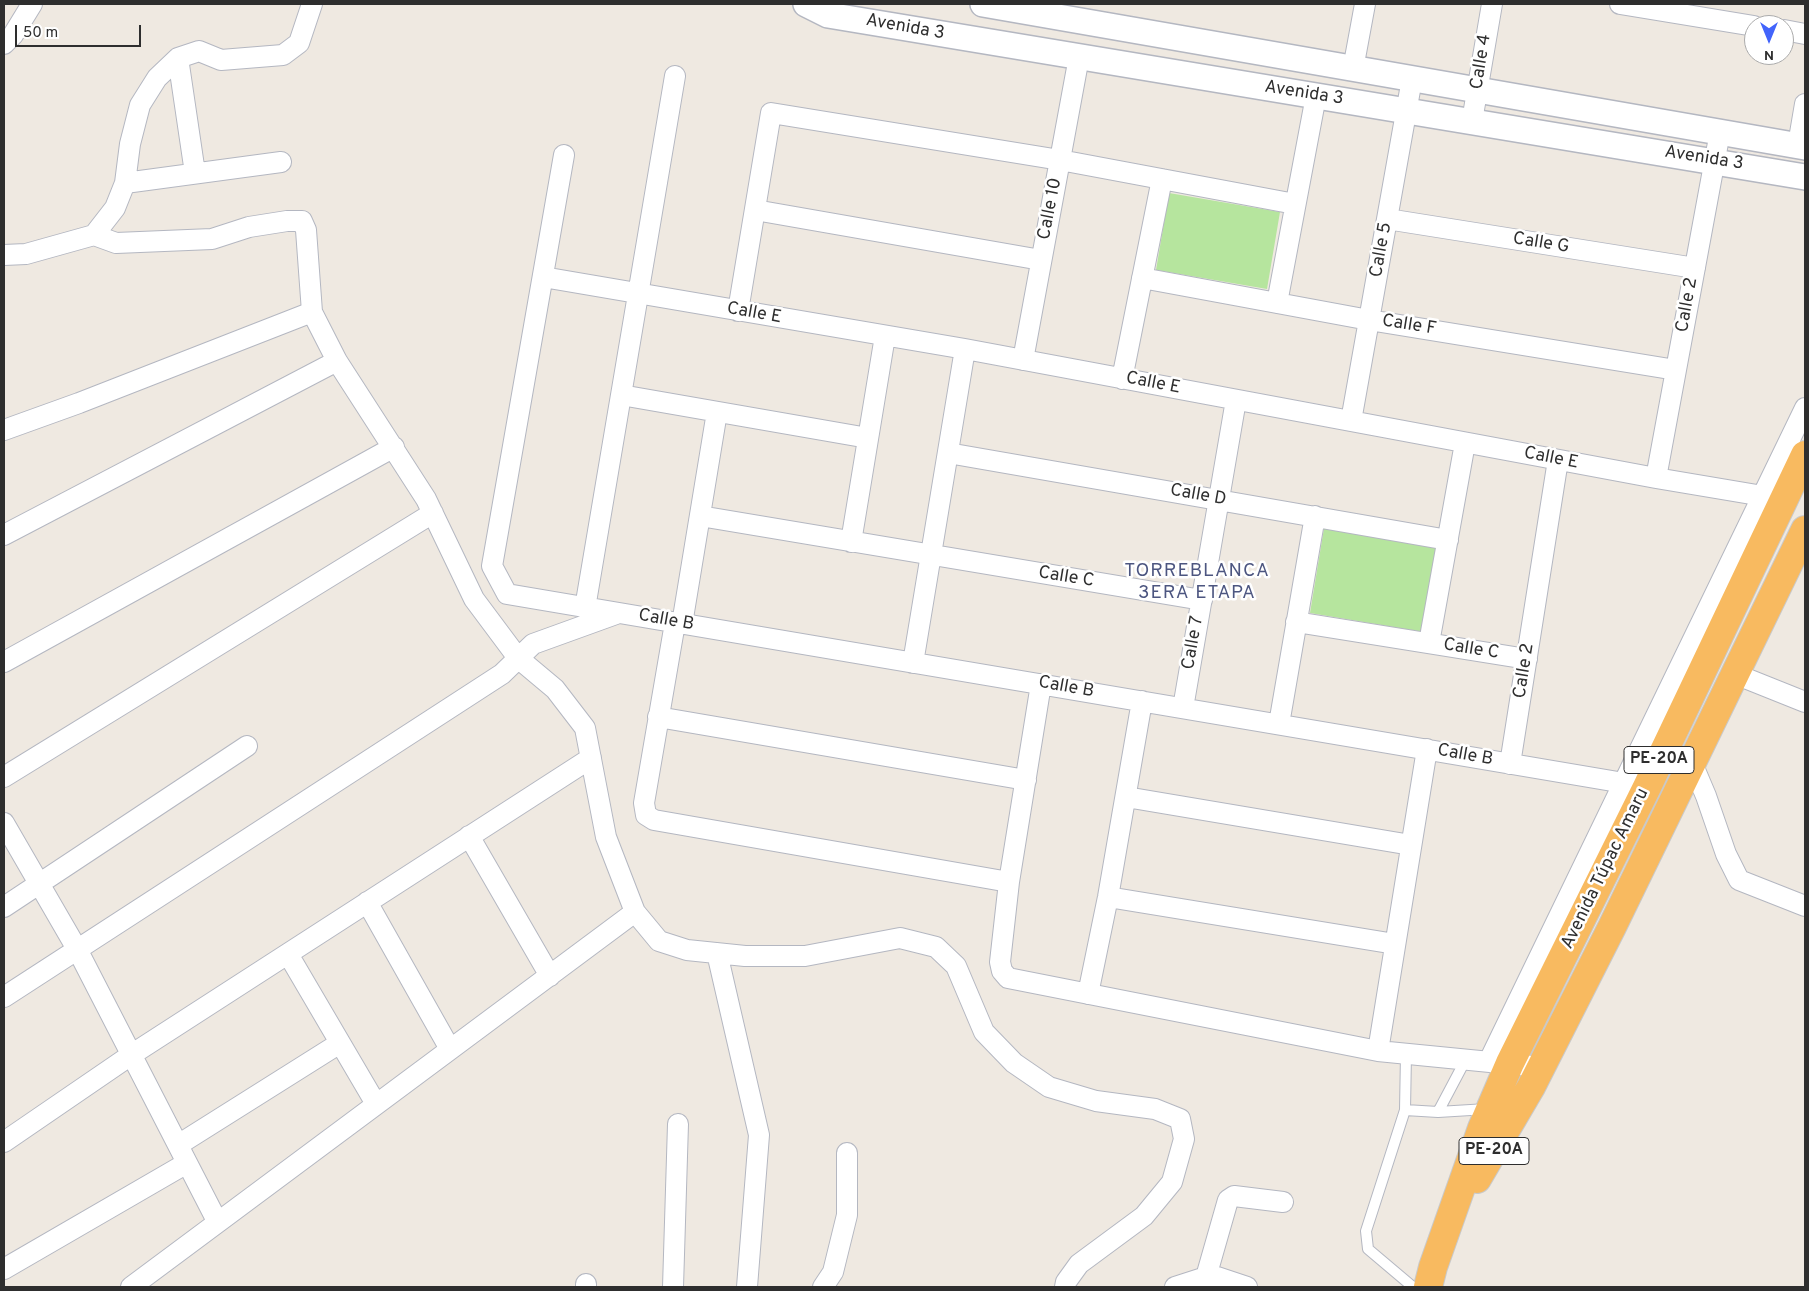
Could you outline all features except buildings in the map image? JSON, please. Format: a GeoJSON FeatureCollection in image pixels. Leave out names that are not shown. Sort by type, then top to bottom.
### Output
{"type":"FeatureCollection","features":[{"type":"Feature","properties":{"kind":"highway","name":"Avenida Túpac Amaru"},"geometry":{"type":"LineString","coordinates":[[1428,1287],[1433,1267],[1490,1109],[1499,1062],[1643,794],[1805,455]]}},
{"type":"Feature","properties":{"kind":"highway","name":"Avenida Túpac Amaru"},"geometry":{"type":"LineString","coordinates":[[1446,1235],[1541,1067],[1736,674],[1805,530]]}},
{"type":"Feature","properties":{"kind":"street"},"geometry":{"type":"LineString","coordinates":[[4,44],[13,35],[32,4]]}},
{"type":"Feature","properties":{"kind":"street"},"geometry":{"type":"LineString","coordinates":[[94,235],[114,208],[125,184],[130,144],[140,105],[157,78],[178,58],[199,51],[221,60],[283,55],[299,43],[312,4]]}},
{"type":"Feature","properties":{"kind":"street","name":"Avenida 3"},"geometry":{"type":"LineString","coordinates":[[806,4],[828,15],[1805,177]]}},
{"type":"Feature","properties":{"kind":"street","name":"Avenida 3"},"geometry":{"type":"LineString","coordinates":[[983,4],[1016,7],[1412,79],[1801,146]]}},
{"type":"Feature","properties":{"kind":"street"},"geometry":{"type":"LineString","coordinates":[[1353,68],[1365,4]]}},
{"type":"Feature","properties":{"kind":"street","name":"Calle 4"},"geometry":{"type":"LineString","coordinates":[[1472,121],[1492,4]]}},
{"type":"Feature","properties":{"kind":"street"},"geometry":{"type":"LineString","coordinates":[[1620,4],[1744,24]]}},
{"type":"Feature","properties":{"kind":"street","name":"Calle 10"},"geometry":{"type":"LineString","coordinates":[[1023,360],[1079,57]]}},
{"type":"Feature","properties":{"kind":"street"},"geometry":{"type":"LineString","coordinates":[[178,58],[195,173]]}},
{"type":"Feature","properties":{"kind":"street"},"geometry":{"type":"LineString","coordinates":[[585,608],[675,76]]}},
{"type":"Feature","properties":{"kind":"street","name":"Calle 5"},"geometry":{"type":"LineString","coordinates":[[1351,421],[1412,79]]}},
{"type":"Feature","properties":{"kind":"street"},"geometry":{"type":"LineString","coordinates":[[1277,303],[1316,96]]}},
{"type":"Feature","properties":{"kind":"street"},"geometry":{"type":"LineString","coordinates":[[1801,146],[1805,104]]}},
{"type":"Feature","properties":{"kind":"street"},"geometry":{"type":"LineString","coordinates":[[738,311],[771,113],[1060,160],[1296,204]]}},
{"type":"Feature","properties":{"kind":"street","name":"Calle 2"},"geometry":{"type":"LineString","coordinates":[[1656,478],[1720,132]]}},
{"type":"Feature","properties":{"kind":"street"},"geometry":{"type":"LineString","coordinates":[[543,277],[564,155]]}},
{"type":"Feature","properties":{"kind":"street"},"geometry":{"type":"LineString","coordinates":[[125,184],[281,162]]}},
{"type":"Feature","properties":{"kind":"street"},"geometry":{"type":"LineString","coordinates":[[1122,379],[1162,179]]}},
{"type":"Feature","properties":{"kind":"street"},"geometry":{"type":"LineString","coordinates":[[755,210],[1041,260]]}},
{"type":"Feature","properties":{"kind":"street","name":"Calle G"},"geometry":{"type":"LineString","coordinates":[[1387,219],[1695,268]]}},
{"type":"Feature","properties":{"kind":"street"},"geometry":{"type":"LineString","coordinates":[[4,255],[26,254],[94,235],[116,244],[212,239],[249,227],[287,221],[302,221],[306,230],[312,312],[337,361],[394,447],[433,514],[474,599],[518,658],[555,689],[585,728],[606,837],[635,912],[659,941],[687,950],[745,956],[805,956],[900,938],[936,947],[956,966],[984,1032],[1014,1063],[1049,1087],[1096,1101],[1155,1109],[1180,1119],[1184,1139],[1172,1182],[1144,1216],[1079,1264],[1066,1282],[1065,1287]]}},
{"type":"Feature","properties":{"kind":"street","name":"Calle E"},"geometry":{"type":"LineString","coordinates":[[543,277],[965,349],[1558,460],[1763,496]]}},
{"type":"Feature","properties":{"kind":"street","name":"Calle B"},"geometry":{"type":"LineString","coordinates":[[543,277],[492,566],[507,594],[1624,783]]}},
{"type":"Feature","properties":{"kind":"street","name":"Calle F"},"geometry":{"type":"LineString","coordinates":[[1142,278],[1369,320],[1676,370]]}},
{"type":"Feature","properties":{"kind":"street"},"geometry":{"type":"LineString","coordinates":[[4,430],[80,403],[312,312]]}},
{"type":"Feature","properties":{"kind":"street"},"geometry":{"type":"LineString","coordinates":[[851,542],[885,336]]}},
{"type":"Feature","properties":{"kind":"street"},"geometry":{"type":"LineString","coordinates":[[913,663],[965,349]]}},
{"type":"Feature","properties":{"kind":"street"},"geometry":{"type":"LineString","coordinates":[[4,535],[337,361]]}},
{"type":"Feature","properties":{"kind":"street"},"geometry":{"type":"LineString","coordinates":[[621,395],[868,438]]}},
{"type":"Feature","properties":{"kind":"street","name":"Calle 7"},"geometry":{"type":"LineString","coordinates":[[1183,708],[1236,400]]}},
{"type":"Feature","properties":{"kind":"street"},"geometry":{"type":"LineString","coordinates":[[1499,1062],[1624,783],[1805,408]]}},
{"type":"Feature","properties":{"kind":"street"},"geometry":{"type":"LineString","coordinates":[[717,412],[700,516],[658,717],[644,802],[646,815],[654,820],[1009,882]]}},
{"type":"Feature","properties":{"kind":"street"},"geometry":{"type":"LineString","coordinates":[[1429,643],[1465,442]]}},
{"type":"Feature","properties":{"kind":"street"},"geometry":{"type":"LineString","coordinates":[[4,662],[394,447]]}},
{"type":"Feature","properties":{"kind":"street","name":"Calle D"},"geometry":{"type":"LineString","coordinates":[[948,453],[1448,540]]}},
{"type":"Feature","properties":{"kind":"street","name":"Calle 2"},"geometry":{"type":"LineString","coordinates":[[1510,764],[1558,460]]}},
{"type":"Feature","properties":{"kind":"street"},"geometry":{"type":"LineString","coordinates":[[4,777],[433,514]]}},
{"type":"Feature","properties":{"kind":"street","name":"Calle C"},"geometry":{"type":"LineString","coordinates":[[700,516],[1202,600]]}},
{"type":"Feature","properties":{"kind":"street"},"geometry":{"type":"LineString","coordinates":[[1279,724],[1314,516]]}},
{"type":"Feature","properties":{"kind":"street"},"geometry":{"type":"LineString","coordinates":[[4,997],[502,674],[533,644],[618,613]]}},
{"type":"Feature","properties":{"kind":"street","name":"Calle C"},"geometry":{"type":"LineString","coordinates":[[1296,622],[1527,659]]}},
{"type":"Feature","properties":{"kind":"street"},"geometry":{"type":"LineString","coordinates":[[1736,674],[1805,702]]}},
{"type":"Feature","properties":{"kind":"street"},"geometry":{"type":"LineString","coordinates":[[1041,684],[1009,882],[1000,962],[1002,971],[1008,978],[1378,1051],[1541,1067]]}},
{"type":"Feature","properties":{"kind":"street"},"geometry":{"type":"LineString","coordinates":[[1088,994],[1108,897],[1142,701]]}},
{"type":"Feature","properties":{"kind":"street"},"geometry":{"type":"LineString","coordinates":[[658,717],[1026,780]]}},
{"type":"Feature","properties":{"kind":"street"},"geometry":{"type":"LineString","coordinates":[[4,907],[247,746]]}},
{"type":"Feature","properties":{"kind":"street"},"geometry":{"type":"LineString","coordinates":[[1378,1051],[1427,749]]}},
{"type":"Feature","properties":{"kind":"street"},"geometry":{"type":"LineString","coordinates":[[4,1142],[131,1055],[591,758]]}},
{"type":"Feature","properties":{"kind":"street"},"geometry":{"type":"LineString","coordinates":[[1692,763],[1706,796],[1726,854],[1739,880],[1805,906]]}},
{"type":"Feature","properties":{"kind":"street"},"geometry":{"type":"LineString","coordinates":[[1126,797],[1411,845]]}},
{"type":"Feature","properties":{"kind":"street"},"geometry":{"type":"LineString","coordinates":[[4,823],[77,950],[217,1221]]}},
{"type":"Feature","properties":{"kind":"street"},"geometry":{"type":"LineString","coordinates":[[469,836],[550,976]]}},
{"type":"Feature","properties":{"kind":"street"},"geometry":{"type":"LineString","coordinates":[[1108,897],[1395,944]]}},
{"type":"Feature","properties":{"kind":"street"},"geometry":{"type":"LineString","coordinates":[[367,902],[450,1049]]}},
{"type":"Feature","properties":{"kind":"street"},"geometry":{"type":"LineString","coordinates":[[131,1287],[217,1221],[635,912]]}},
{"type":"Feature","properties":{"kind":"street"},"geometry":{"type":"LineString","coordinates":[[717,953],[759,1135],[747,1287]]}},
{"type":"Feature","properties":{"kind":"street"},"geometry":{"type":"LineString","coordinates":[[288,954],[376,1104]]}},
{"type":"Feature","properties":{"kind":"street"},"geometry":{"type":"LineString","coordinates":[[178,1145],[340,1042]]}},
{"type":"Feature","properties":{"kind":"street"},"geometry":{"type":"LineString","coordinates":[[673,1287],[678,1124]]}},
{"type":"Feature","properties":{"kind":"street"},"geometry":{"type":"LineString","coordinates":[[823,1287],[833,1272],[847,1215],[847,1153]]}},
{"type":"Feature","properties":{"kind":"street"},"geometry":{"type":"LineString","coordinates":[[4,1268],[187,1163]]}},
{"type":"Feature","properties":{"kind":"street"},"geometry":{"type":"LineString","coordinates":[[1206,1277],[1228,1200],[1234,1196],[1283,1202]]}},
{"type":"Feature","properties":{"kind":"street"},"geometry":{"type":"LineString","coordinates":[[1175,1287],[1206,1277],[1216,1277],[1247,1287]]}},
{"type":"Feature","properties":{"kind":"lane"},"geometry":{"type":"LineString","coordinates":[[1406,1054],[1405,1110],[1366,1231],[1368,1249],[1413,1287]]}},
{"type":"Feature","properties":{"kind":"lane"},"geometry":{"type":"LineString","coordinates":[[1438,1112],[1465,1061]]}},
{"type":"Feature","properties":{"kind":"lane"},"geometry":{"type":"LineString","coordinates":[[1405,1110],[1438,1112],[1490,1109]]}},
{"type":"Feature","properties":{"kind":"green space"},"geometry":{"type":"Polygon","coordinates":[[[1169,193],[1280,212],[1267,289],[1156,270],[1169,193]]]}},
{"type":"Feature","properties":{"kind":"green space"},"geometry":{"type":"Polygon","coordinates":[[[1324,528],[1437,547],[1423,632],[1310,613],[1324,528]]]}},
{"type":"Feature","properties":{"kind":"district","name":"TORREBLANCA 3ERA ETAPA"},"geometry":{"type":"Point","coordinates":[1197,583]}}]}
